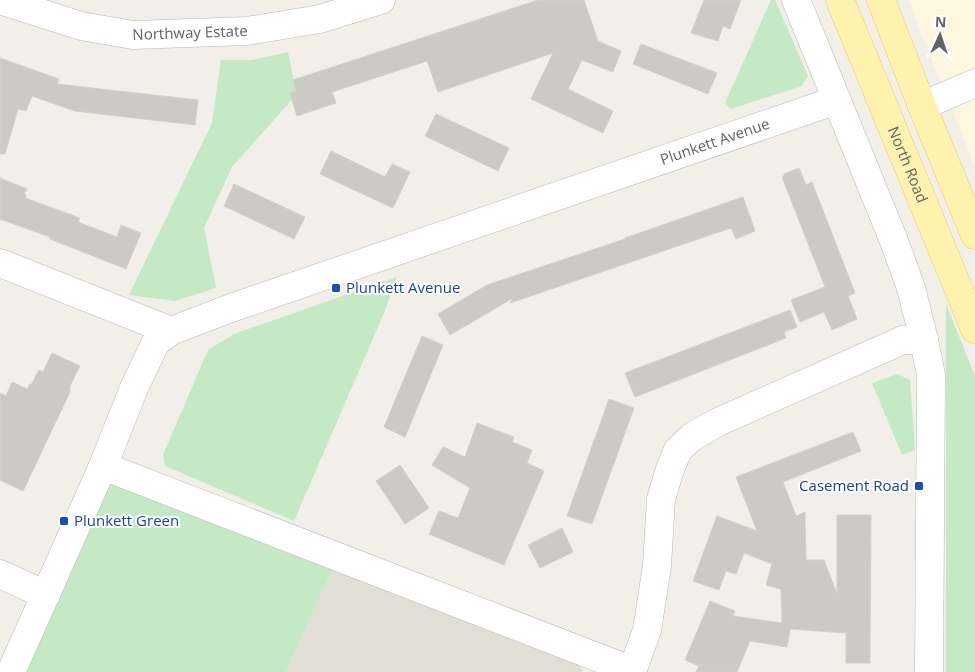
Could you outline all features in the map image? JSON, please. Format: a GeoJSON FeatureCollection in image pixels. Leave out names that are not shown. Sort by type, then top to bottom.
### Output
{"type":"FeatureCollection","features":[{"type":"Feature","properties":{"kind":"main road","name":"North Road"},"geometry":{"type":"LineString","coordinates":[[840,0],[975,329]]}},
{"type":"Feature","properties":{"kind":"main road"},"geometry":{"type":"LineString","coordinates":[[881,0],[975,235]]}},
{"type":"Feature","properties":{"kind":"street","name":"Northway Estate"},"geometry":{"type":"LineString","coordinates":[[0,0],[81,26],[133,35],[247,31],[320,18],[381,0]]}},
{"type":"Feature","properties":{"kind":"street"},"geometry":{"type":"LineString","coordinates":[[796,0],[894,241],[911,288],[924,340],[930,375],[929,672]]}},
{"type":"Feature","properties":{"kind":"street"},"geometry":{"type":"LineString","coordinates":[[922,106],[975,83]]}},
{"type":"Feature","properties":{"kind":"street","name":"Plunkett Avenue"},"geometry":{"type":"LineString","coordinates":[[171,331],[231,308],[837,100]]}},
{"type":"Feature","properties":{"kind":"street"},"geometry":{"type":"LineString","coordinates":[[0,263],[171,331]]}},
{"type":"Feature","properties":{"kind":"street"},"geometry":{"type":"LineString","coordinates":[[11,672],[103,466],[134,388],[156,342],[171,331]]}},
{"type":"Feature","properties":{"kind":"street"},"geometry":{"type":"LineString","coordinates":[[103,466],[633,671],[648,630],[657,566],[660,499],[678,450],[692,437],[718,422],[903,340],[924,340]]}},
{"type":"Feature","properties":{"kind":"street"},"geometry":{"type":"LineString","coordinates":[[0,574],[46,595]]}},
{"type":"Feature","properties":{"kind":"shaded area"},"geometry":{"type":"Polygon","coordinates":[[[908,0],[975,0],[975,166],[908,0]]]}},
{"type":"Feature","properties":{"kind":"shaded area"},"geometry":{"type":"Polygon","coordinates":[[[337,559],[579,665],[583,672],[286,672],[337,559]]]}},
{"type":"Feature","properties":{"kind":"green space"},"geometry":{"type":"Polygon","coordinates":[[[771,0],[775,0],[808,76],[802,86],[731,109],[725,103],[771,0]]]}},
{"type":"Feature","properties":{"kind":"green space"},"geometry":{"type":"Polygon","coordinates":[[[288,52],[297,94],[232,167],[204,228],[216,288],[175,301],[129,295],[212,123],[221,60],[252,60],[288,52]]]}},
{"type":"Feature","properties":{"kind":"green space"},"geometry":{"type":"Polygon","coordinates":[[[397,277],[384,313],[294,521],[165,466],[163,455],[208,350],[234,334],[397,277]]]}},
{"type":"Feature","properties":{"kind":"green space"},"geometry":{"type":"Polygon","coordinates":[[[946,304],[975,376],[975,672],[946,672],[946,304]]]}},
{"type":"Feature","properties":{"kind":"green space"},"geometry":{"type":"Polygon","coordinates":[[[897,374],[910,380],[915,450],[902,455],[872,383],[897,374]]]}},
{"type":"Feature","properties":{"kind":"green space"},"geometry":{"type":"Polygon","coordinates":[[[103,467],[337,559],[286,672],[12,672],[103,467]]]}},
{"type":"Feature","properties":{"kind":"building"},"geometry":{"type":"Polygon","coordinates":[[[538,0],[584,0],[598,41],[621,51],[613,72],[582,60],[568,89],[613,111],[603,133],[531,99],[553,53],[438,92],[427,61],[332,92],[336,103],[297,116],[290,93],[296,91],[293,80],[538,0]]]}},
{"type":"Feature","properties":{"kind":"building"},"geometry":{"type":"Polygon","coordinates":[[[704,0],[741,0],[730,29],[723,26],[718,41],[691,33],[704,0]]]}},
{"type":"Feature","properties":{"kind":"building"},"geometry":{"type":"Polygon","coordinates":[[[641,44],[717,73],[708,94],[633,64],[641,44]]]}},
{"type":"Feature","properties":{"kind":"building"},"geometry":{"type":"Polygon","coordinates":[[[0,58],[59,79],[57,84],[198,100],[195,125],[75,111],[32,96],[26,111],[18,109],[5,154],[0,154],[0,58]]]}},
{"type":"Feature","properties":{"kind":"building"},"geometry":{"type":"Polygon","coordinates":[[[436,114],[509,148],[498,171],[425,136],[436,114]]]}},
{"type":"Feature","properties":{"kind":"building"},"geometry":{"type":"Polygon","coordinates":[[[331,151],[385,177],[392,164],[410,172],[393,208],[320,174],[331,151]]]}},
{"type":"Feature","properties":{"kind":"building"},"geometry":{"type":"Polygon","coordinates":[[[799,168],[806,185],[812,182],[855,293],[848,296],[857,319],[832,330],[824,312],[800,322],[791,300],[825,287],[782,177],[784,174],[799,168]]]}},
{"type":"Feature","properties":{"kind":"building"},"geometry":{"type":"Polygon","coordinates":[[[0,178],[27,189],[24,194],[26,195],[25,198],[80,218],[78,222],[117,237],[121,225],[141,233],[126,269],[50,239],[50,237],[0,219],[0,178]]]}},
{"type":"Feature","properties":{"kind":"building"},"geometry":{"type":"Polygon","coordinates":[[[234,184],[305,217],[294,239],[224,206],[234,184]]]}},
{"type":"Feature","properties":{"kind":"building"},"geometry":{"type":"Polygon","coordinates":[[[743,197],[755,231],[736,239],[731,228],[510,303],[513,298],[450,335],[438,314],[487,285],[743,197]]]}},
{"type":"Feature","properties":{"kind":"building"},"geometry":{"type":"Polygon","coordinates":[[[790,310],[797,327],[784,332],[786,338],[635,397],[625,373],[790,310]]]}},
{"type":"Feature","properties":{"kind":"building"},"geometry":{"type":"Polygon","coordinates":[[[422,336],[443,345],[405,437],[384,427],[422,336]]]}},
{"type":"Feature","properties":{"kind":"building"},"geometry":{"type":"Polygon","coordinates":[[[52,353],[80,366],[70,386],[70,392],[23,491],[0,480],[0,393],[6,396],[12,382],[27,389],[39,370],[43,372],[52,353]]]}},
{"type":"Feature","properties":{"kind":"building"},"geometry":{"type":"Polygon","coordinates":[[[609,399],[634,408],[592,524],[567,516],[609,399]]]}},
{"type":"Feature","properties":{"kind":"building"},"geometry":{"type":"Polygon","coordinates":[[[477,423],[514,437],[512,442],[532,450],[527,463],[544,471],[504,565],[429,534],[439,511],[458,518],[470,488],[432,465],[443,447],[465,457],[477,423]]]}},
{"type":"Feature","properties":{"kind":"building"},"geometry":{"type":"Polygon","coordinates":[[[853,432],[861,451],[783,482],[796,516],[805,512],[806,560],[824,560],[837,594],[837,515],[871,515],[870,663],[846,663],[846,633],[790,629],[787,647],[750,641],[737,672],[696,672],[699,666],[685,660],[710,601],[735,611],[733,616],[782,623],[781,589],[766,585],[772,564],[744,553],[736,574],[726,571],[719,590],[693,581],[717,516],[757,531],[736,477],[853,432]]]}},
{"type":"Feature","properties":{"kind":"building"},"geometry":{"type":"Polygon","coordinates":[[[400,465],[429,508],[405,524],[376,481],[400,465]]]}},
{"type":"Feature","properties":{"kind":"building"},"geometry":{"type":"Polygon","coordinates":[[[562,528],[573,552],[540,568],[528,545],[562,528]]]}},
{"type":"Feature","properties":{"kind":"place","name":"Plunkett Avenue"},"geometry":{"type":"Point","coordinates":[336,288]}},
{"type":"Feature","properties":{"kind":"place","name":"Casement Road"},"geometry":{"type":"Point","coordinates":[919,486]}},
{"type":"Feature","properties":{"kind":"place","name":"Plunkett Green"},"geometry":{"type":"Point","coordinates":[64,521]}}]}
